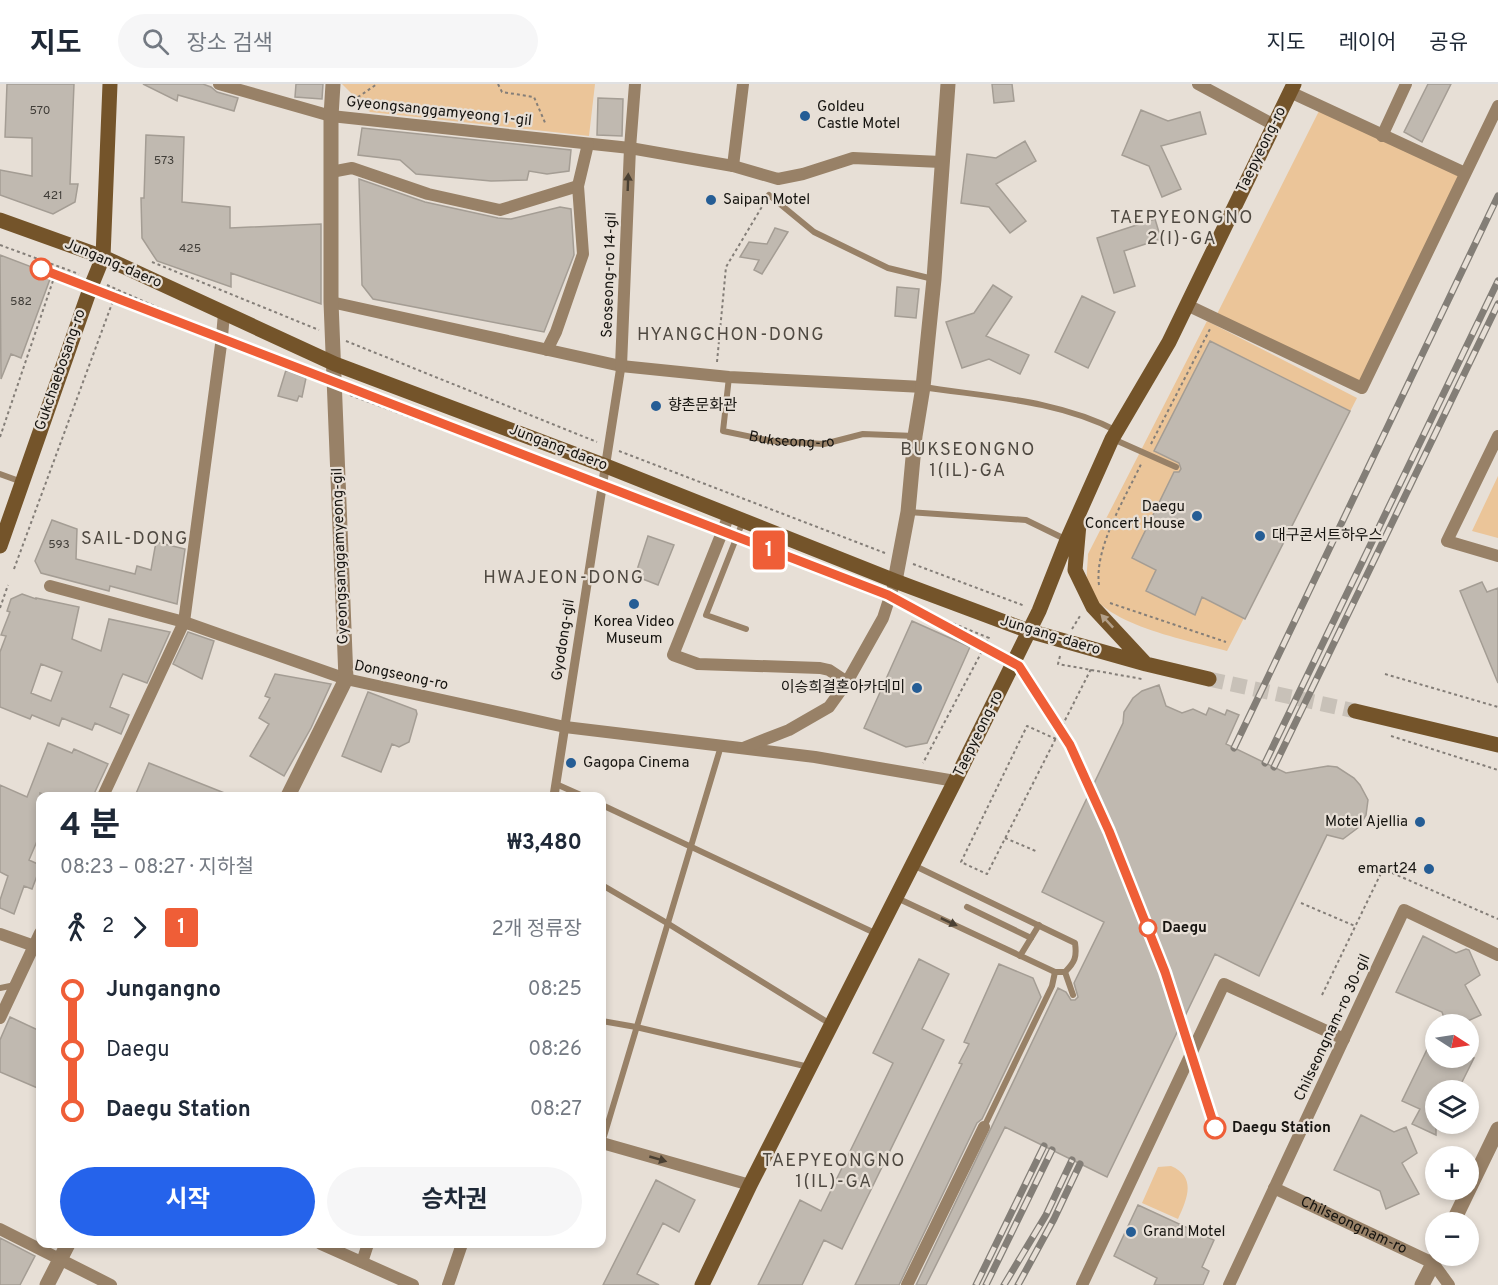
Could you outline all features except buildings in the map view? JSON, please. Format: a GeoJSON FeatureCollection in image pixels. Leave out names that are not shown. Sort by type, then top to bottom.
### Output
{"type":"FeatureCollection","features":[{"type":"Feature","properties":{"kind":"main road","name":"Gukchaebosang-ro"},"geometry":{"type":"LineString","coordinates":[[0,546],[93,279],[103,257],[110,84]]}},
{"type":"Feature","properties":{"kind":"main road","name":"Taepyeong-ro"},"geometry":{"type":"LineString","coordinates":[[702,1285],[1039,611],[1067,540],[1115,435],[1169,342],[1292,88]]}},
{"type":"Feature","properties":{"kind":"main road","name":"Jungang-daero"},"geometry":{"type":"LineString","coordinates":[[0,220],[103,257],[335,364],[606,466],[895,581],[1029,631],[1209,679]]}},
{"type":"Feature","properties":{"kind":"main road"},"geometry":{"type":"LineString","coordinates":[[1080,511],[1075,570],[1094,607],[1146,664]]}},
{"type":"Feature","properties":{"kind":"main road"},"geometry":{"type":"LineString","coordinates":[[1355,711],[1498,745]]}},
{"type":"Feature","properties":{"kind":"street","name":"Gyeongsanggamyeong 1-gil"},"geometry":{"type":"LineString","coordinates":[[219,84],[331,116],[630,148],[733,166],[778,179],[803,174],[853,158],[941,162]]}},
{"type":"Feature","properties":{"kind":"street","name":"Gyeongsanggamyeong-gil"},"geometry":{"type":"LineString","coordinates":[[290,792],[346,679],[331,302],[333,84]]}},
{"type":"Feature","properties":{"kind":"street","name":"Seoseong-ro 14-gil"},"geometry":{"type":"LineString","coordinates":[[606,466],[621,366],[630,148],[635,84]]}},
{"type":"Feature","properties":{"kind":"street"},"geometry":{"type":"LineString","coordinates":[[733,166],[743,84]]}},
{"type":"Feature","properties":{"kind":"street"},"geometry":{"type":"LineString","coordinates":[[742,748],[789,730],[829,707],[847,682],[884,618],[891,598],[908,512],[915,436],[923,387],[934,279],[948,84]]}},
{"type":"Feature","properties":{"kind":"street"},"geometry":{"type":"LineString","coordinates":[[1197,84],[1274,125]]}},
{"type":"Feature","properties":{"kind":"street"},"geometry":{"type":"LineString","coordinates":[[1382,136],[1406,84]]}},
{"type":"Feature","properties":{"kind":"street","name":"Taepyeong-ro"},"geometry":{"type":"LineString","coordinates":[[1292,88],[1382,136],[1465,173]]}},
{"type":"Feature","properties":{"kind":"street"},"geometry":{"type":"LineString","coordinates":[[1187,305],[1362,388],[1498,106]]}},
{"type":"Feature","properties":{"kind":"street"},"geometry":{"type":"LineString","coordinates":[[547,350],[556,332],[583,254],[578,186],[588,144]]}},
{"type":"Feature","properties":{"kind":"street"},"geometry":{"type":"LineString","coordinates":[[331,172],[352,168],[428,194],[500,210],[578,186]]}},
{"type":"Feature","properties":{"kind":"street"},"geometry":{"type":"LineString","coordinates":[[331,302],[621,366],[729,376],[923,387]]}},
{"type":"Feature","properties":{"kind":"street"},"geometry":{"type":"LineString","coordinates":[[105,792],[184,622],[224,313]]}},
{"type":"Feature","properties":{"kind":"street"},"geometry":{"type":"LineString","coordinates":[[1498,436],[1447,541],[1498,555]]}},
{"type":"Feature","properties":{"kind":"street","name":"Gyodong-gil"},"geometry":{"type":"LineString","coordinates":[[555,792],[606,466]]}},
{"type":"Feature","properties":{"kind":"street"},"geometry":{"type":"LineString","coordinates":[[736,518],[722,534],[673,655],[698,664],[820,668],[829,670],[847,682]]}},
{"type":"Feature","properties":{"kind":"street","name":"Dongseong-ro"},"geometry":{"type":"LineString","coordinates":[[50,585],[184,622],[346,679],[565,727],[815,757],[956,781]]}},
{"type":"Feature","properties":{"kind":"street","name":"Chilseongnam-ro 30-gil"},"geometry":{"type":"LineString","coordinates":[[1229,1285],[1404,910],[1498,955]]}},
{"type":"Feature","properties":{"kind":"street"},"geometry":{"type":"LineString","coordinates":[[0,934],[36,946]]}},
{"type":"Feature","properties":{"kind":"street"},"geometry":{"type":"LineString","coordinates":[[0,1018],[15,985],[36,950]]}},
{"type":"Feature","properties":{"kind":"street"},"geometry":{"type":"LineString","coordinates":[[1082,1285],[1224,984],[1344,1039]]}},
{"type":"Feature","properties":{"kind":"street"},"geometry":{"type":"LineString","coordinates":[[907,1285],[984,1127]]}},
{"type":"Feature","properties":{"kind":"street"},"geometry":{"type":"LineString","coordinates":[[1458,1212],[1498,1129]]}},
{"type":"Feature","properties":{"kind":"street"},"geometry":{"type":"LineString","coordinates":[[606,1144],[750,1185]]}},
{"type":"Feature","properties":{"kind":"street","name":"Chilseongnam-ro"},"geometry":{"type":"LineString","coordinates":[[1274,1188],[1425,1255]]}},
{"type":"Feature","properties":{"kind":"street"},"geometry":{"type":"LineString","coordinates":[[0,1229],[36,1248]]}},
{"type":"Feature","properties":{"kind":"street"},"geometry":{"type":"LineString","coordinates":[[37,1248],[111,1285]]}},
{"type":"Feature","properties":{"kind":"street"},"geometry":{"type":"LineString","coordinates":[[47,1285],[66,1248]]}},
{"type":"Feature","properties":{"kind":"street"},"geometry":{"type":"LineString","coordinates":[[330,1248],[413,1285]]}},
{"type":"Feature","properties":{"kind":"street"},"geometry":{"type":"LineString","coordinates":[[362,1262],[367,1248]]}},
{"type":"Feature","properties":{"kind":"street"},"geometry":{"type":"LineString","coordinates":[[448,1285],[461,1248]]}},
{"type":"Feature","properties":{"kind":"street"},"geometry":{"type":"LineString","coordinates":[[1422,1285],[1432,1266]]}},
{"type":"Feature","properties":{"kind":"street"},"geometry":{"type":"LineString","coordinates":[[1439,1266],[1449,1285]]}},
{"type":"Feature","properties":{"kind":"lane"},"geometry":{"type":"LineString","coordinates":[[769,195],[814,232],[888,268],[934,279]]}},
{"type":"Feature","properties":{"kind":"lane","name":"Bukseong-ro"},"geometry":{"type":"LineString","coordinates":[[729,376],[723,431],[771,441],[824,444],[863,434],[915,436]]}},
{"type":"Feature","properties":{"kind":"lane"},"geometry":{"type":"LineString","coordinates":[[923,387],[1056,407],[1101,423],[1145,454],[1176,467]]}},
{"type":"Feature","properties":{"kind":"lane"},"geometry":{"type":"LineString","coordinates":[[0,474],[22,482]]}},
{"type":"Feature","properties":{"kind":"lane"},"geometry":{"type":"LineString","coordinates":[[908,512],[1026,520],[1067,540]]}},
{"type":"Feature","properties":{"kind":"lane"},"geometry":{"type":"LineString","coordinates":[[736,518],[735,539],[706,615],[746,629]]}},
{"type":"Feature","properties":{"kind":"lane"},"geometry":{"type":"LineString","coordinates":[[606,1129],[721,746]]}},
{"type":"Feature","properties":{"kind":"lane"},"geometry":{"type":"LineString","coordinates":[[556,784],[574,792]]}},
{"type":"Feature","properties":{"kind":"lane"},"geometry":{"type":"LineString","coordinates":[[606,807],[878,934]]}},
{"type":"Feature","properties":{"kind":"lane"},"geometry":{"type":"LineString","coordinates":[[896,897],[1055,972],[1065,972],[1074,963],[1075,943],[913,865]]}},
{"type":"Feature","properties":{"kind":"lane"},"geometry":{"type":"LineString","coordinates":[[606,887],[832,1025]]}},
{"type":"Feature","properties":{"kind":"lane"},"geometry":{"type":"LineString","coordinates":[[967,907],[1031,938]]}},
{"type":"Feature","properties":{"kind":"lane"},"geometry":{"type":"LineString","coordinates":[[1020,956],[1039,925]]}},
{"type":"Feature","properties":{"kind":"lane"},"geometry":{"type":"LineString","coordinates":[[984,1127],[1052,986],[1055,972]]}},
{"type":"Feature","properties":{"kind":"lane"},"geometry":{"type":"LineString","coordinates":[[1065,972],[1073,995]]}},
{"type":"Feature","properties":{"kind":"lane"},"geometry":{"type":"LineString","coordinates":[[0,988],[15,985]]}},
{"type":"Feature","properties":{"kind":"lane"},"geometry":{"type":"LineString","coordinates":[[606,1022],[810,1067]]}},
{"type":"Feature","properties":{"kind":"path"},"geometry":{"type":"LineString","coordinates":[[331,116],[377,84]]}},
{"type":"Feature","properties":{"kind":"path"},"geometry":{"type":"LineString","coordinates":[[498,84],[502,92],[534,97],[554,140]]}},
{"type":"Feature","properties":{"kind":"path"},"geometry":{"type":"LineString","coordinates":[[716,375],[726,267],[769,195]]}},
{"type":"Feature","properties":{"kind":"path"},"geometry":{"type":"LineString","coordinates":[[0,246],[93,279],[334,389],[722,534]]}},
{"type":"Feature","properties":{"kind":"path"},"geometry":{"type":"LineString","coordinates":[[147,260],[608,447],[1039,611]]}},
{"type":"Feature","properties":{"kind":"path"},"geometry":{"type":"LineString","coordinates":[[0,437],[58,266]]}},
{"type":"Feature","properties":{"kind":"path"},"geometry":{"type":"LineString","coordinates":[[14,569],[118,290]]}},
{"type":"Feature","properties":{"kind":"path"},"geometry":{"type":"LineString","coordinates":[[1100,590],[1098,572],[1103,546],[1145,454],[1215,318]]}},
{"type":"Feature","properties":{"kind":"path"},"geometry":{"type":"LineString","coordinates":[[735,539],[989,638],[917,775]]}},
{"type":"Feature","properties":{"kind":"path"},"geometry":{"type":"LineString","coordinates":[[0,608],[8,585]]}},
{"type":"Feature","properties":{"kind":"path"},"geometry":{"type":"LineString","coordinates":[[1105,596],[1110,603],[1226,642]]}},
{"type":"Feature","properties":{"kind":"path"},"geometry":{"type":"LineString","coordinates":[[1056,739],[1027,726],[961,862],[987,874],[1056,739],[1091,669]]}},
{"type":"Feature","properties":{"kind":"path"},"geometry":{"type":"LineString","coordinates":[[1384,674],[1498,707]]}},
{"type":"Feature","properties":{"kind":"path"},"geometry":{"type":"LineString","coordinates":[[1388,735],[1498,770]]}},
{"type":"Feature","properties":{"kind":"path"},"geometry":{"type":"LineString","coordinates":[[1005,838],[1038,852]]}},
{"type":"Feature","properties":{"kind":"path"},"geometry":{"type":"LineString","coordinates":[[1301,903],[1355,926]]}},
{"type":"Feature","properties":{"kind":"shaded area"},"geometry":{"type":"Polygon","coordinates":[[[342,84],[595,84],[589,136],[370,112],[342,84]]]}},
{"type":"Feature","properties":{"kind":"shaded area"},"geometry":{"type":"Polygon","coordinates":[[[1321,107],[1465,173],[1362,388],[1215,318],[1321,107]]]}},
{"type":"Feature","properties":{"kind":"shaded area"},"geometry":{"type":"Polygon","coordinates":[[[1207,321],[1357,398],[1227,651],[1169,636],[1125,620],[1107,609],[1094,597],[1087,582],[1088,554],[1207,321]]]}},
{"type":"Feature","properties":{"kind":"shaded area"},"geometry":{"type":"Polygon","coordinates":[[[1498,476],[1498,538],[1472,531],[1498,476]]]}},
{"type":"Feature","properties":{"kind":"shaded area"},"geometry":{"type":"Polygon","coordinates":[[[1171,1166],[1184,1176],[1188,1189],[1178,1219],[1142,1203],[1158,1167],[1171,1166]]]}},
{"type":"Feature","properties":{"kind":"tunnel"},"geometry":{"type":"LineString","coordinates":[[1209,679],[1355,711]]}},
{"type":"Feature","properties":{"kind":"railway"},"geometry":{"type":"LineString","coordinates":[[1234,748],[1498,196]]}},
{"type":"Feature","properties":{"kind":"railway"},"geometry":{"type":"LineString","coordinates":[[1265,763],[1498,281]]}},
{"type":"Feature","properties":{"kind":"railway"},"geometry":{"type":"LineString","coordinates":[[1274,767],[1498,304]]}},
{"type":"Feature","properties":{"kind":"railway"},"geometry":{"type":"LineString","coordinates":[[976,1285],[1044,1146]]}},
{"type":"Feature","properties":{"kind":"railway"},"geometry":{"type":"LineString","coordinates":[[986,1285],[1052,1150]]}},
{"type":"Feature","properties":{"kind":"railway"},"geometry":{"type":"LineString","coordinates":[[1004,1285],[1046,1215],[1072,1160]]}},
{"type":"Feature","properties":{"kind":"railway"},"geometry":{"type":"LineString","coordinates":[[1018,1285],[1054,1219],[1080,1164]]}},
{"type":"Feature","properties":{"kind":"metro line","name":"1"},"geometry":{"type":"LineString","coordinates":[[41,269],[888,595],[1019,666],[1070,745],[1109,831],[1165,972],[1215,1128]]}},
{"type":"Feature","properties":{"kind":"place","name":"Goldeu Castle Motel"},"geometry":{"type":"Point","coordinates":[805,116]}},
{"type":"Feature","properties":{"kind":"place","name":"Saipan Motel"},"geometry":{"type":"Point","coordinates":[711,200]}},
{"type":"Feature","properties":{"kind":"place","name":"향촌문화관"},"geometry":{"type":"Point","coordinates":[656,406]}},
{"type":"Feature","properties":{"kind":"place","name":"Daegu Concert House"},"geometry":{"type":"Point","coordinates":[1197,516]}},
{"type":"Feature","properties":{"kind":"place","name":"대구콘서트하우스"},"geometry":{"type":"Point","coordinates":[1260,536]}},
{"type":"Feature","properties":{"kind":"place","name":"Korea Video Museum"},"geometry":{"type":"Point","coordinates":[634,604]}},
{"type":"Feature","properties":{"kind":"place","name":"이승희결혼아카데미"},"geometry":{"type":"Point","coordinates":[917,688]}},
{"type":"Feature","properties":{"kind":"place","name":"Gagopa Cinema"},"geometry":{"type":"Point","coordinates":[571,763]}},
{"type":"Feature","properties":{"kind":"place","name":"Motel Ajellia"},"geometry":{"type":"Point","coordinates":[1420,822]}},
{"type":"Feature","properties":{"kind":"place","name":"emart24"},"geometry":{"type":"Point","coordinates":[1429,869]}},
{"type":"Feature","properties":{"kind":"place","name":"Daegu"},"geometry":{"type":"Point","coordinates":[1148,928]}},
{"type":"Feature","properties":{"kind":"place","name":"Daegu Station"},"geometry":{"type":"Point","coordinates":[1215,1128]}},
{"type":"Feature","properties":{"kind":"place","name":"Grand Motel"},"geometry":{"type":"Point","coordinates":[1131,1232]}},
{"type":"Feature","properties":{"kind":"district","name":"TAEPYEONGNO 2(I)-GA"},"geometry":{"type":"Point","coordinates":[1182,228]}},
{"type":"Feature","properties":{"kind":"district","name":"HYANGCHON-DONG"},"geometry":{"type":"Point","coordinates":[731,335]}},
{"type":"Feature","properties":{"kind":"district","name":"BUKSEONGNO 1(IL)-GA"},"geometry":{"type":"Point","coordinates":[968,460]}},
{"type":"Feature","properties":{"kind":"district","name":"SAIL-DONG"},"geometry":{"type":"Point","coordinates":[135,539]}},
{"type":"Feature","properties":{"kind":"district","name":"HWAJEON-DONG"},"geometry":{"type":"Point","coordinates":[564,578]}},
{"type":"Feature","properties":{"kind":"district","name":"TAEPYEONGNO 1(IL)-GA"},"geometry":{"type":"Point","coordinates":[834,1171]}}]}
